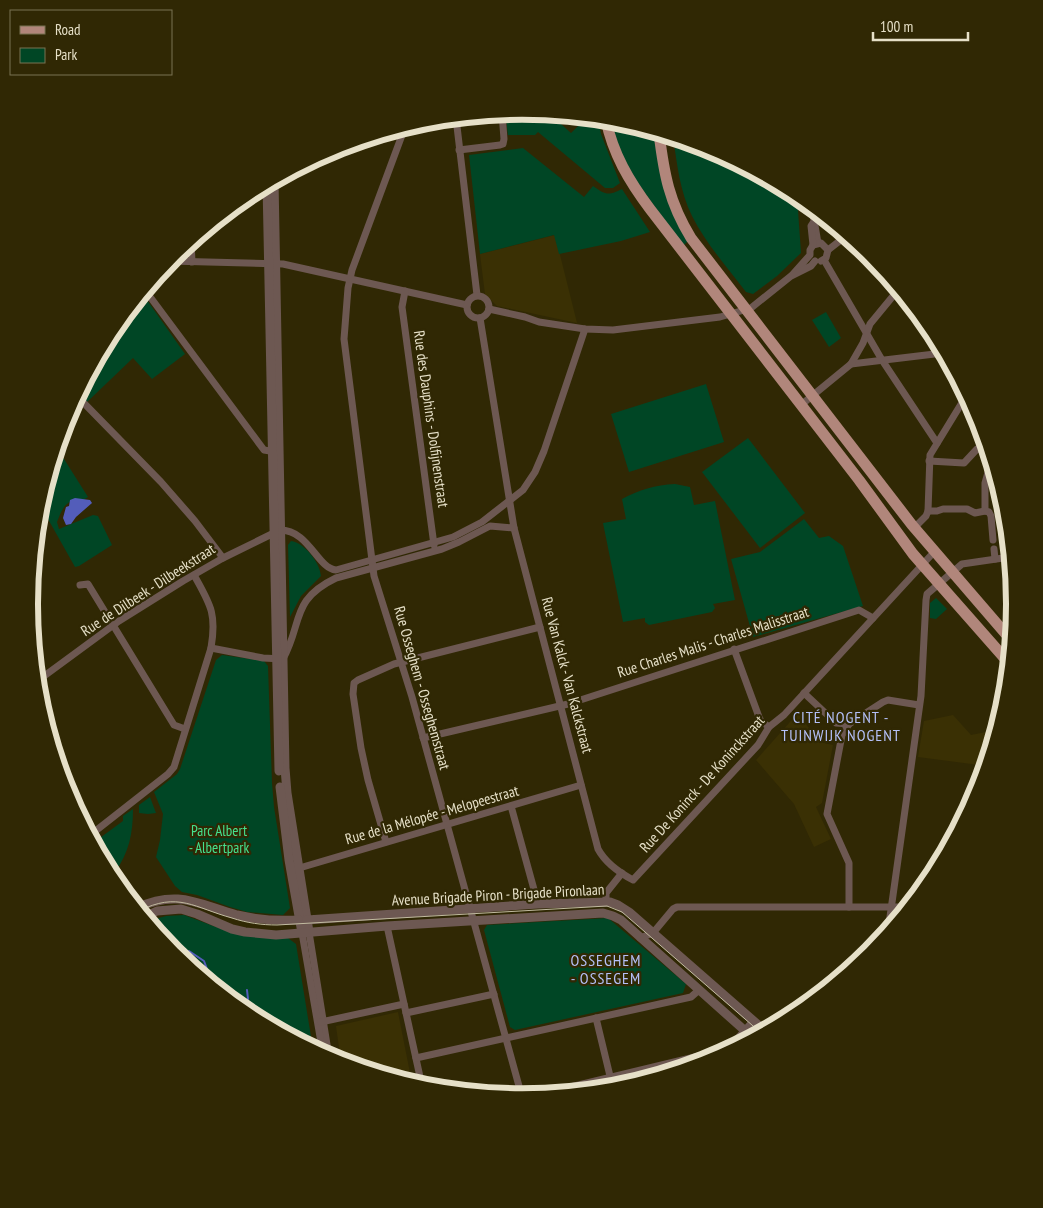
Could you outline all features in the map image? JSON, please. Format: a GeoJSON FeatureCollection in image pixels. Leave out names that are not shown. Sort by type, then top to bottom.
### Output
{"type":"FeatureCollection","features":[{"type":"Feature","properties":{"kind":"main road"},"geometry":{"type":"LineString","coordinates":[[609,128],[619,160],[629,181],[922,564],[1002,655]]}},
{"type":"Feature","properties":{"kind":"main road"},"geometry":{"type":"LineString","coordinates":[[660,140],[668,188],[681,220],[691,238],[914,528],[1004,632]]}},
{"type":"Feature","properties":{"kind":"street"},"geometry":{"type":"LineString","coordinates":[[459,150],[500,146],[503,144],[503,121]]}},
{"type":"Feature","properties":{"kind":"street"},"geometry":{"type":"LineString","coordinates":[[457,124],[477,295]]}},
{"type":"Feature","properties":{"kind":"street","name":"Rue Osseghem - Osseghemstraat"},"geometry":{"type":"LineString","coordinates":[[402,135],[350,279],[344,320],[344,339],[373,569],[447,824],[520,1088]]}},
{"type":"Feature","properties":{"kind":"street"},"geometry":{"type":"LineString","coordinates":[[274,189],[272,263],[281,735],[295,869],[322,1045]]}},
{"type":"Feature","properties":{"kind":"street"},"geometry":{"type":"LineString","coordinates":[[268,193],[272,263]]}},
{"type":"Feature","properties":{"kind":"street"},"geometry":{"type":"LineString","coordinates":[[813,218],[814,223],[811,226],[816,244]]}},
{"type":"Feature","properties":{"kind":"street"},"geometry":{"type":"LineString","coordinates":[[824,260],[828,250],[841,240]]}},
{"type":"Feature","properties":{"kind":"street"},"geometry":{"type":"LineString","coordinates":[[489,309],[539,322],[585,329],[613,330],[720,317],[751,308],[792,276],[811,266],[813,258],[810,250],[816,244]]}},
{"type":"Feature","properties":{"kind":"street"},"geometry":{"type":"LineString","coordinates":[[816,244],[824,245],[828,250]]}},
{"type":"Feature","properties":{"kind":"street"},"geometry":{"type":"LineString","coordinates":[[191,250],[192,262]]}},
{"type":"Feature","properties":{"kind":"street"},"geometry":{"type":"LineString","coordinates":[[813,258],[824,260],[882,360],[937,443]]}},
{"type":"Feature","properties":{"kind":"street"},"geometry":{"type":"LineString","coordinates":[[180,261],[272,263],[467,305]]}},
{"type":"Feature","properties":{"kind":"street","name":"Rue des Dauphins - Dolfijnenstraat"},"geometry":{"type":"LineString","coordinates":[[405,291],[402,308],[434,547]]}},
{"type":"Feature","properties":{"kind":"street"},"geometry":{"type":"LineString","coordinates":[[477,295],[488,301],[489,309],[486,315],[480,318],[476,318],[469,313],[467,305],[470,299],[477,295]]}},
{"type":"Feature","properties":{"kind":"street"},"geometry":{"type":"LineString","coordinates":[[801,405],[851,364],[870,324],[894,295]]}},
{"type":"Feature","properties":{"kind":"street"},"geometry":{"type":"LineString","coordinates":[[149,296],[264,450],[275,452]]}},
{"type":"Feature","properties":{"kind":"street","name":"Rue Van Kalck - Van Kalckstraat"},"geometry":{"type":"LineString","coordinates":[[480,318],[514,528],[598,850],[600,854],[622,873]]}},
{"type":"Feature","properties":{"kind":"street"},"geometry":{"type":"LineString","coordinates":[[279,659],[288,649],[295,622],[303,604],[326,583],[336,578],[373,569],[434,547],[482,522],[523,490],[539,465],[585,329]]}},
{"type":"Feature","properties":{"kind":"street"},"geometry":{"type":"LineString","coordinates":[[851,364],[936,354]]}},
{"type":"Feature","properties":{"kind":"street"},"geometry":{"type":"LineString","coordinates":[[82,401],[161,482],[195,521],[223,558]]}},
{"type":"Feature","properties":{"kind":"street"},"geometry":{"type":"LineString","coordinates":[[914,528],[926,516],[928,511],[930,455],[962,403]]}},
{"type":"Feature","properties":{"kind":"street"},"geometry":{"type":"LineString","coordinates":[[929,462],[964,463],[977,449],[980,450]]}},
{"type":"Feature","properties":{"kind":"street"},"geometry":{"type":"LineString","coordinates":[[985,511],[985,484],[988,474]]}},
{"type":"Feature","properties":{"kind":"street"},"geometry":{"type":"LineString","coordinates":[[928,511],[937,511],[944,508],[989,512],[993,540]]}},
{"type":"Feature","properties":{"kind":"street"},"geometry":{"type":"LineString","coordinates":[[326,567],[336,570],[372,560],[458,542],[490,526],[514,528]]}},
{"type":"Feature","properties":{"kind":"street"},"geometry":{"type":"LineString","coordinates":[[276,532],[288,530],[304,541],[326,567],[328,577],[326,583]]}},
{"type":"Feature","properties":{"kind":"street","name":"Rue de Dilbeek - Dilbeekstraat"},"geometry":{"type":"LineString","coordinates":[[44,677],[113,626],[194,575],[223,558],[276,532]]}},
{"type":"Feature","properties":{"kind":"street"},"geometry":{"type":"LineString","coordinates":[[994,550],[996,559]]}},
{"type":"Feature","properties":{"kind":"street","name":"Rue De Koninck - De Koninckstraat"},"geometry":{"type":"LineString","coordinates":[[622,873],[633,880],[758,745],[769,727],[784,715],[804,694],[934,552]]}},
{"type":"Feature","properties":{"kind":"street"},"geometry":{"type":"LineString","coordinates":[[890,917],[919,705],[927,594],[962,564],[1003,558]]}},
{"type":"Feature","properties":{"kind":"street"},"geometry":{"type":"LineString","coordinates":[[94,832],[168,774],[174,767],[211,648],[214,630],[213,618],[207,597],[194,575]]}},
{"type":"Feature","properties":{"kind":"street"},"geometry":{"type":"LineString","coordinates":[[80,585],[88,584],[174,724],[185,729]]}},
{"type":"Feature","properties":{"kind":"street","name":"Rue Charles Malis - Charles Malisstraat"},"geometry":{"type":"LineString","coordinates":[[422,738],[561,706],[859,610],[873,618]]}},
{"type":"Feature","properties":{"kind":"street"},"geometry":{"type":"LineString","coordinates":[[386,842],[368,780],[352,688],[354,683],[401,662],[540,627]]}},
{"type":"Feature","properties":{"kind":"street"},"geometry":{"type":"LineString","coordinates":[[211,648],[220,651],[279,659]]}},
{"type":"Feature","properties":{"kind":"street"},"geometry":{"type":"LineString","coordinates":[[734,649],[759,717],[769,727]]}},
{"type":"Feature","properties":{"kind":"street"},"geometry":{"type":"LineString","coordinates":[[804,694],[836,723],[842,735]]}},
{"type":"Feature","properties":{"kind":"street"},"geometry":{"type":"LineString","coordinates":[[849,907],[849,863],[827,814],[842,735],[849,724],[888,700],[919,705]]}},
{"type":"Feature","properties":{"kind":"street"},"geometry":{"type":"LineString","coordinates":[[836,723],[849,724]]}},
{"type":"Feature","properties":{"kind":"street","name":"Rue de la Mélopée - Melopeestraat"},"geometry":{"type":"LineString","coordinates":[[295,869],[581,785]]}},
{"type":"Feature","properties":{"kind":"street"},"geometry":{"type":"LineString","coordinates":[[511,806],[538,904]]}},
{"type":"Feature","properties":{"kind":"street"},"geometry":{"type":"LineString","coordinates":[[613,916],[606,893],[622,873]]}},
{"type":"Feature","properties":{"kind":"street","name":"Avenue Brigade Piron - Brigade Pironlaan"},"geometry":{"type":"LineString","coordinates":[[143,906],[164,899],[187,899],[253,918],[303,920],[538,904],[608,902],[618,904],[629,912],[758,1026]]}},
{"type":"Feature","properties":{"kind":"street"},"geometry":{"type":"LineString","coordinates":[[640,938],[653,933],[673,908],[677,907],[898,907]]}},
{"type":"Feature","properties":{"kind":"street","name":"Avenue Brigade Piron - Brigade Pironlaan"},"geometry":{"type":"LineString","coordinates":[[150,914],[157,911],[181,909],[245,932],[276,935],[387,926],[603,913],[613,916],[640,938],[747,1032]]}},
{"type":"Feature","properties":{"kind":"street"},"geometry":{"type":"LineString","coordinates":[[387,926],[420,1077]]}},
{"type":"Feature","properties":{"kind":"street"},"geometry":{"type":"LineString","coordinates":[[416,1058],[691,997],[699,990]]}},
{"type":"Feature","properties":{"kind":"street"},"geometry":{"type":"LineString","coordinates":[[406,1013],[494,994]]}},
{"type":"Feature","properties":{"kind":"street"},"geometry":{"type":"LineString","coordinates":[[320,1022],[404,1004]]}},
{"type":"Feature","properties":{"kind":"street"},"geometry":{"type":"LineString","coordinates":[[596,1018],[610,1076]]}},
{"type":"Feature","properties":{"kind":"street"},"geometry":{"type":"LineString","coordinates":[[750,1030],[753,1021]]}},
{"type":"Feature","properties":{"kind":"street"},"geometry":{"type":"LineString","coordinates":[[320,1022],[326,1047]]}},
{"type":"Feature","properties":{"kind":"street"},"geometry":{"type":"LineString","coordinates":[[576,1085],[686,1059]]}},
{"type":"Feature","properties":{"kind":"shaded area"},"geometry":{"type":"Polygon","coordinates":[[[555,235],[577,323],[497,306],[485,294],[480,254],[555,235]]]}},
{"type":"Feature","properties":{"kind":"shaded area"},"geometry":{"type":"Polygon","coordinates":[[[798,713],[819,742],[833,745],[822,803],[816,807],[831,839],[814,847],[794,804],[756,760],[798,713]]]}},
{"type":"Feature","properties":{"kind":"shaded area"},"geometry":{"type":"Polygon","coordinates":[[[953,715],[971,735],[988,732],[978,765],[918,757],[924,721],[953,715]]]}},
{"type":"Feature","properties":{"kind":"shaded area"},"geometry":{"type":"Polygon","coordinates":[[[398,1012],[410,1075],[340,1052],[336,1026],[398,1012]]]}},
{"type":"Feature","properties":{"kind":"green space"},"geometry":{"type":"Polygon","coordinates":[[[506,120],[558,121],[571,133],[580,124],[599,126],[620,183],[613,188],[605,188],[538,132],[535,135],[508,135],[506,120]]]}},
{"type":"Feature","properties":{"kind":"green space"},"geometry":{"type":"Polygon","coordinates":[[[612,128],[658,140],[689,240],[683,246],[622,161],[612,128]]]}},
{"type":"Feature","properties":{"kind":"green space"},"geometry":{"type":"Polygon","coordinates":[[[674,145],[736,170],[790,202],[798,207],[801,253],[777,276],[753,294],[746,292],[704,236],[692,216],[682,188],[674,145]]]}},
{"type":"Feature","properties":{"kind":"green space"},"geometry":{"type":"Polygon","coordinates":[[[523,148],[584,197],[593,186],[607,194],[622,189],[650,232],[621,241],[559,254],[554,235],[480,254],[469,155],[523,148]]]}},
{"type":"Feature","properties":{"kind":"green space"},"geometry":{"type":"Polygon","coordinates":[[[146,299],[185,354],[152,379],[133,358],[86,403],[83,399],[102,362],[119,335],[146,299]]]}},
{"type":"Feature","properties":{"kind":"green space"},"geometry":{"type":"Polygon","coordinates":[[[826,312],[841,338],[829,347],[812,320],[826,312]]]}},
{"type":"Feature","properties":{"kind":"green space"},"geometry":{"type":"Polygon","coordinates":[[[706,384],[724,442],[629,472],[611,414],[706,384]]]}},
{"type":"Feature","properties":{"kind":"green space"},"geometry":{"type":"Polygon","coordinates":[[[748,438],[805,513],[760,548],[702,472],[748,438]]]}},
{"type":"Feature","properties":{"kind":"green space"},"geometry":{"type":"Polygon","coordinates":[[[61,456],[88,497],[69,502],[66,505],[57,522],[59,529],[93,515],[98,516],[112,545],[75,567],[46,517],[47,510],[61,456]]]}},
{"type":"Feature","properties":{"kind":"green space"},"geometry":{"type":"Polygon","coordinates":[[[675,484],[690,487],[694,505],[715,501],[735,600],[713,604],[715,608],[712,612],[649,625],[645,622],[645,618],[623,622],[603,523],[626,519],[622,499],[647,488],[675,484]]]}},
{"type":"Feature","properties":{"kind":"green space"},"geometry":{"type":"Polygon","coordinates":[[[804,519],[819,538],[829,536],[843,546],[863,606],[753,637],[731,559],[760,552],[804,519]]]}},
{"type":"Feature","properties":{"kind":"green space"},"geometry":{"type":"Polygon","coordinates":[[[291,541],[301,545],[311,554],[318,565],[321,576],[301,596],[290,617],[288,545],[291,541]]]}},
{"type":"Feature","properties":{"kind":"green space"},"geometry":{"type":"Polygon","coordinates":[[[936,598],[947,609],[936,619],[930,618],[930,603],[936,598]]]}},
{"type":"Feature","properties":{"kind":"green space","name":"Parc Albert - Albertpark"},"geometry":{"type":"Polygon","coordinates":[[[222,655],[264,661],[268,666],[274,807],[290,908],[283,915],[247,912],[197,895],[182,892],[175,886],[156,857],[163,814],[154,792],[177,774],[180,769],[216,660],[222,655]]]}},
{"type":"Feature","properties":{"kind":"green space"},"geometry":{"type":"Polygon","coordinates":[[[150,797],[156,813],[139,813],[139,805],[150,797]]]}},
{"type":"Feature","properties":{"kind":"green space"},"geometry":{"type":"Polygon","coordinates":[[[133,809],[131,834],[127,850],[117,869],[98,839],[123,821],[123,816],[133,809]]]}},
{"type":"Feature","properties":{"kind":"green space"},"geometry":{"type":"Polygon","coordinates":[[[184,915],[216,927],[247,935],[288,938],[296,944],[312,1040],[279,1023],[253,1006],[202,968],[155,919],[166,916],[184,915]]]}},
{"type":"Feature","properties":{"kind":"green space"},"geometry":{"type":"Polygon","coordinates":[[[608,918],[686,984],[683,993],[515,1030],[510,1027],[484,930],[487,925],[608,918]]]}},
{"type":"Feature","properties":{"kind":"water"},"geometry":{"type":"Polygon","coordinates":[[[75,498],[90,500],[92,503],[71,524],[66,525],[63,518],[66,507],[69,506],[70,500],[75,498]]]}},
{"type":"Feature","properties":{"kind":"waterway"},"geometry":{"type":"LineString","coordinates":[[189,951],[204,961],[209,973]]}},
{"type":"Feature","properties":{"kind":"waterway"},"geometry":{"type":"LineString","coordinates":[[247,990],[248,999]]}},
{"type":"Feature","properties":{"kind":"tram line"},"geometry":{"type":"LineString","coordinates":[[146,908],[165,902],[186,903],[243,921],[277,925],[607,906],[622,912],[755,1028]]}},
{"type":"Feature","properties":{"kind":"district","name":"CITÉ NOGENT - TUINWIJK NOGENT"},"geometry":{"type":"Point","coordinates":[841,726]}},
{"type":"Feature","properties":{"kind":"district","name":"OSSEGHEM - OSSEGEM"},"geometry":{"type":"Point","coordinates":[606,969]}}]}
